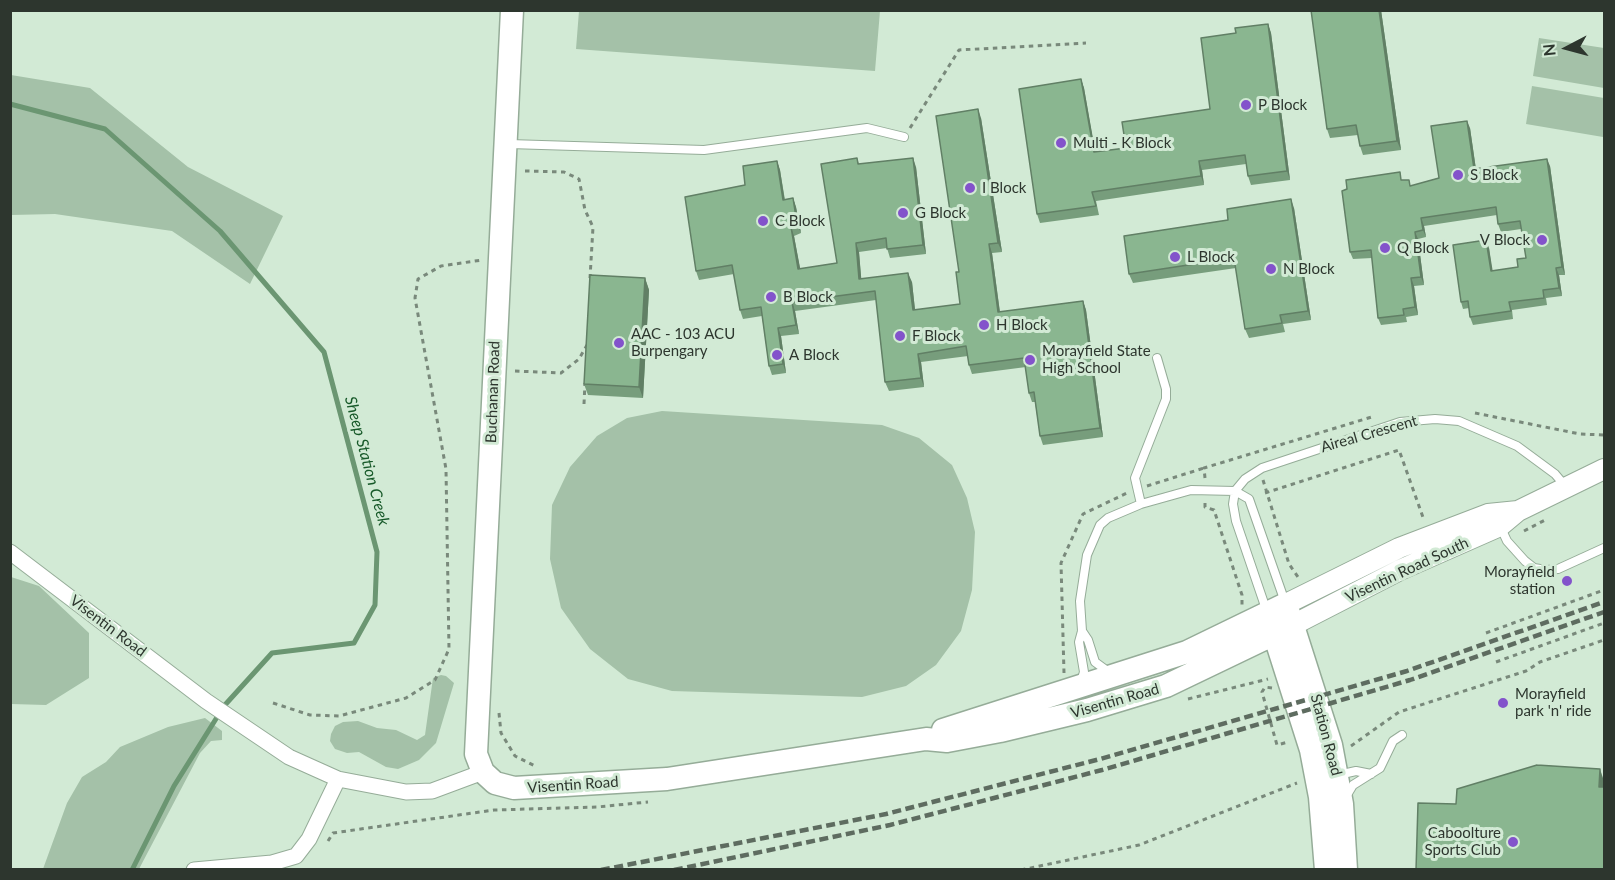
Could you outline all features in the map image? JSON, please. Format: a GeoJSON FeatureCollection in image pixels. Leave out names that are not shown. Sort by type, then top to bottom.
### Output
{"type":"FeatureCollection","features":[{"type":"Feature","properties":{"kind":"main road","name":"Buchanan Road"},"geometry":{"type":"LineString","coordinates":[[483,772],[476,754],[498,261],[515,144],[512,10]]}},
{"type":"Feature","properties":{"kind":"main road","name":"Visentin Road"},"geometry":{"type":"LineString","coordinates":[[483,772],[495,783],[514,788],[667,779],[926,739],[947,741],[1000,731],[1137,696],[1195,675],[1280,619]]}},
{"type":"Feature","properties":{"kind":"main road","name":"Visentin Road"},"geometry":{"type":"LineString","coordinates":[[926,739],[945,728],[1082,679],[1114,676],[1280,619]]}},
{"type":"Feature","properties":{"kind":"main road","name":"Station Road"},"geometry":{"type":"LineString","coordinates":[[1280,619],[1306,732],[1331,790],[1346,870]]}},
{"type":"Feature","properties":{"kind":"main road","name":"Station Road"},"geometry":{"type":"LineString","coordinates":[[1326,870],[1331,790]]}},
{"type":"Feature","properties":{"kind":"street","name":"Visentin Road South"},"geometry":{"type":"LineString","coordinates":[[1280,619],[1399,548],[1488,514],[1499,520],[1605,469]]}},
{"type":"Feature","properties":{"kind":"street","name":"Visentin Road"},"geometry":{"type":"LineString","coordinates":[[10,552],[241,727],[289,757],[338,779],[406,792],[432,791],[483,772]]}},
{"type":"Feature","properties":{"kind":"street"},"geometry":{"type":"LineString","coordinates":[[194,870],[272,863],[296,856],[309,839],[338,779]]}},
{"type":"Feature","properties":{"kind":"lane"},"geometry":{"type":"LineString","coordinates":[[515,144],[704,150],[867,129],[904,137]]}},
{"type":"Feature","properties":{"kind":"lane"},"geometry":{"type":"LineString","coordinates":[[1142,504],[1135,478],[1166,399],[1166,388],[1157,358]]}},
{"type":"Feature","properties":{"kind":"lane","name":"Aireal Crescent"},"geometry":{"type":"LineString","coordinates":[[1235,491],[1245,479],[1262,468],[1400,422],[1435,419],[1459,421],[1517,446],[1555,474],[1566,487]]}},
{"type":"Feature","properties":{"kind":"lane"},"geometry":{"type":"LineString","coordinates":[[1082,679],[1079,642],[1082,631],[1082,575],[1094,536],[1108,518],[1142,504],[1191,490],[1235,491],[1249,499],[1255,511],[1280,619]]}},
{"type":"Feature","properties":{"kind":"lane"},"geometry":{"type":"LineString","coordinates":[[1235,491],[1233,504],[1236,521],[1280,619]]}},
{"type":"Feature","properties":{"kind":"lane"},"geometry":{"type":"LineString","coordinates":[[1499,520],[1507,541],[1534,568],[1558,569],[1605,548]]}},
{"type":"Feature","properties":{"kind":"lane"},"geometry":{"type":"LineString","coordinates":[[1082,631],[1088,640],[1095,662],[1114,676]]}},
{"type":"Feature","properties":{"kind":"lane"},"geometry":{"type":"LineString","coordinates":[[1331,790],[1353,785],[1380,768],[1393,741],[1402,735]]}},
{"type":"Feature","properties":{"kind":"lane"},"geometry":{"type":"LineString","coordinates":[[1331,790],[1356,771],[1371,774]]}},
{"type":"Feature","properties":{"kind":"path"},"geometry":{"type":"LineString","coordinates":[[904,137],[959,50],[1086,43]]}},
{"type":"Feature","properties":{"kind":"path"},"geometry":{"type":"LineString","coordinates":[[515,144],[525,171],[525,181]]}},
{"type":"Feature","properties":{"kind":"path"},"geometry":{"type":"LineString","coordinates":[[525,171],[564,172],[579,178],[585,210],[592,227],[590,286]]}},
{"type":"Feature","properties":{"kind":"path"},"geometry":{"type":"LineString","coordinates":[[273,703],[310,715],[339,716],[406,698],[435,680],[449,649],[446,469],[415,298],[418,279],[441,266],[471,259],[498,261]]}},
{"type":"Feature","properties":{"kind":"path"},"geometry":{"type":"LineString","coordinates":[[586,357],[587,333]]}},
{"type":"Feature","properties":{"kind":"path"},"geometry":{"type":"LineString","coordinates":[[516,361],[515,371],[561,373],[579,359],[587,345]]}},
{"type":"Feature","properties":{"kind":"path"},"geometry":{"type":"LineString","coordinates":[[584,404],[585,381]]}},
{"type":"Feature","properties":{"kind":"path"},"geometry":{"type":"LineString","coordinates":[[1470,412],[1580,435],[1605,435]]}},
{"type":"Feature","properties":{"kind":"path"},"geometry":{"type":"LineString","coordinates":[[1082,679],[1065,677],[1061,562],[1083,514],[1138,489],[1378,415]]}},
{"type":"Feature","properties":{"kind":"path"},"geometry":{"type":"LineString","coordinates":[[1265,493],[1399,450],[1424,521],[1421,526]]}},
{"type":"Feature","properties":{"kind":"path"},"geometry":{"type":"LineString","coordinates":[[1260,451],[1265,493],[1288,564],[1302,586]]}},
{"type":"Feature","properties":{"kind":"path"},"geometry":{"type":"LineString","coordinates":[[1204,468],[1205,507],[1214,510],[1242,595],[1242,608],[1239,613]]}},
{"type":"Feature","properties":{"kind":"path"},"geometry":{"type":"LineString","coordinates":[[1288,580],[1304,577]]}},
{"type":"Feature","properties":{"kind":"path"},"geometry":{"type":"LineString","coordinates":[[1486,633],[1605,590]]}},
{"type":"Feature","properties":{"kind":"path"},"geometry":{"type":"LineString","coordinates":[[1496,662],[1605,623]]}},
{"type":"Feature","properties":{"kind":"path"},"geometry":{"type":"LineString","coordinates":[[1348,748],[1399,712],[1526,670],[1540,662],[1605,640]]}},
{"type":"Feature","properties":{"kind":"path"},"geometry":{"type":"LineString","coordinates":[[1260,680],[1273,680]]}},
{"type":"Feature","properties":{"kind":"path"},"geometry":{"type":"LineString","coordinates":[[1277,686],[1273,689],[1265,687],[1262,692],[1277,745]]}},
{"type":"Feature","properties":{"kind":"path"},"geometry":{"type":"LineString","coordinates":[[498,704],[501,734],[515,756],[538,768]]}},
{"type":"Feature","properties":{"kind":"path"},"geometry":{"type":"LineString","coordinates":[[1021,870],[1138,845],[1304,780]]}},
{"type":"Feature","properties":{"kind":"green space"},"geometry":{"type":"Polygon","coordinates":[[[579,11],[880,11],[875,71],[576,49],[579,11]]]}},
{"type":"Feature","properties":{"kind":"green space"},"geometry":{"type":"Polygon","coordinates":[[[1539,38],[1604,48],[1604,88],[1533,76],[1539,38]]]}},
{"type":"Feature","properties":{"kind":"green space"},"geometry":{"type":"Polygon","coordinates":[[[11,75],[90,88],[188,167],[283,216],[250,284],[172,231],[55,214],[11,215],[11,75]]]}},
{"type":"Feature","properties":{"kind":"green space"},"geometry":{"type":"Polygon","coordinates":[[[1532,86],[1604,98],[1603,137],[1526,124],[1532,86]]]}},
{"type":"Feature","properties":{"kind":"green space"},"geometry":{"type":"Polygon","coordinates":[[[662,411],[882,425],[919,438],[952,465],[967,498],[975,532],[972,590],[961,631],[936,665],[906,686],[862,697],[672,691],[628,679],[590,649],[561,608],[550,559],[552,505],[570,467],[597,436],[627,418],[662,411]]]}},
{"type":"Feature","properties":{"kind":"green space"},"geometry":{"type":"Polygon","coordinates":[[[11,577],[39,586],[89,633],[89,678],[46,705],[11,704],[11,577]]]}},
{"type":"Feature","properties":{"kind":"green space"},"geometry":{"type":"Polygon","coordinates":[[[441,675],[454,683],[436,743],[419,760],[398,769],[386,767],[359,752],[347,753],[335,749],[330,741],[331,734],[335,726],[343,722],[358,721],[377,728],[396,730],[417,740],[425,735],[433,678],[441,675]]]}},
{"type":"Feature","properties":{"kind":"green space"},"geometry":{"type":"Polygon","coordinates":[[[205,718],[222,731],[222,740],[211,741],[200,753],[139,869],[43,869],[67,803],[82,777],[106,762],[120,747],[168,727],[205,718]]]}},
{"type":"Feature","properties":{"kind":"building","name":"P Block"},"geometry":{"type":"Polygon","coordinates":[[[1311,10],[1379,10],[1397,141],[1360,146],[1356,125],[1327,129],[1311,10]]]}},
{"type":"Feature","properties":{"kind":"building"},"geometry":{"type":"Polygon","coordinates":[[[1268,24],[1287,171],[1248,176],[1245,155],[1199,161],[1201,176],[1092,192],[1096,206],[1037,214],[1019,89],[1081,79],[1094,152],[1126,148],[1122,122],[1210,109],[1201,38],[1236,33],[1235,28],[1268,24]]]}},
{"type":"Feature","properties":{"kind":"building"},"geometry":{"type":"Polygon","coordinates":[[[978,109],[998,243],[989,244],[998,312],[1083,301],[1100,428],[1040,436],[1034,392],[1029,393],[1024,358],[969,365],[966,346],[918,354],[921,378],[885,382],[875,291],[792,302],[796,325],[778,328],[783,364],[769,366],[761,307],[740,310],[732,265],[696,271],[685,197],[745,185],[743,166],[777,161],[783,200],[793,198],[797,224],[791,227],[798,269],[837,263],[821,164],[857,158],[858,164],[913,158],[923,245],[887,249],[886,238],[856,243],[859,279],[908,273],[913,310],[960,304],[956,272],[959,272],[936,116],[978,109]]]}},
{"type":"Feature","properties":{"kind":"building"},"geometry":{"type":"Polygon","coordinates":[[[1467,121],[1474,169],[1547,159],[1562,267],[1556,268],[1559,288],[1543,290],[1544,298],[1509,302],[1511,311],[1470,317],[1468,301],[1461,302],[1453,245],[1486,240],[1491,271],[1518,267],[1517,259],[1526,258],[1520,221],[1498,224],[1496,207],[1421,218],[1423,230],[1415,232],[1421,277],[1411,278],[1415,307],[1403,309],[1404,315],[1378,318],[1371,250],[1350,252],[1342,191],[1347,189],[1346,180],[1400,172],[1401,180],[1409,180],[1410,186],[1439,178],[1431,126],[1467,121]]]}},
{"type":"Feature","properties":{"kind":"building"},"geometry":{"type":"Polygon","coordinates":[[[1291,199],[1308,311],[1280,315],[1282,323],[1245,329],[1234,258],[1129,274],[1124,236],[1228,220],[1227,209],[1291,199]]]}},
{"type":"Feature","properties":{"kind":"building","name":"AAC - 103 ACU Burpengary"},"geometry":{"type":"Polygon","coordinates":[[[590,275],[645,278],[639,387],[584,384],[590,275]]]}},
{"type":"Feature","properties":{"kind":"building","name":"Caboolture Sports Club"},"geometry":{"type":"Polygon","coordinates":[[[1537,765],[1600,769],[1599,787],[1605,787],[1605,870],[1416,870],[1418,803],[1456,804],[1457,789],[1537,765]]]}},
{"type":"Feature","properties":{"kind":"waterway","name":"Sheep Station Creek"},"geometry":{"type":"LineString","coordinates":[[10,104],[105,129],[220,231],[324,352],[377,552],[375,605],[354,643],[272,653],[224,706],[174,786],[132,870]]}},
{"type":"Feature","properties":{"kind":"railway"},"geometry":{"type":"LineString","coordinates":[[601,870],[886,814],[1100,759],[1407,671],[1604,602]]}},
{"type":"Feature","properties":{"kind":"railway"},"geometry":{"type":"LineString","coordinates":[[674,870],[890,825],[1102,770],[1410,680],[1604,612]]}},
{"type":"Feature","properties":{"kind":"place","name":"P Block"},"geometry":{"type":"Point","coordinates":[1246,105]}},
{"type":"Feature","properties":{"kind":"place","name":"Multi - K Block"},"geometry":{"type":"Point","coordinates":[1061,143]}},
{"type":"Feature","properties":{"kind":"place","name":"S Block"},"geometry":{"type":"Point","coordinates":[1458,175]}},
{"type":"Feature","properties":{"kind":"place","name":"I Block"},"geometry":{"type":"Point","coordinates":[970,188]}},
{"type":"Feature","properties":{"kind":"place","name":"G Block"},"geometry":{"type":"Point","coordinates":[903,213]}},
{"type":"Feature","properties":{"kind":"place","name":"C Block"},"geometry":{"type":"Point","coordinates":[763,221]}},
{"type":"Feature","properties":{"kind":"place","name":"V Block"},"geometry":{"type":"Point","coordinates":[1542,240]}},
{"type":"Feature","properties":{"kind":"place","name":"Q Block"},"geometry":{"type":"Point","coordinates":[1385,248]}},
{"type":"Feature","properties":{"kind":"place","name":"L Block"},"geometry":{"type":"Point","coordinates":[1175,257]}},
{"type":"Feature","properties":{"kind":"place","name":"N Block"},"geometry":{"type":"Point","coordinates":[1271,269]}},
{"type":"Feature","properties":{"kind":"place","name":"B Block"},"geometry":{"type":"Point","coordinates":[771,297]}},
{"type":"Feature","properties":{"kind":"place","name":"H Block"},"geometry":{"type":"Point","coordinates":[984,325]}},
{"type":"Feature","properties":{"kind":"place","name":"F Block"},"geometry":{"type":"Point","coordinates":[900,336]}},
{"type":"Feature","properties":{"kind":"place","name":"AAC - 103 ACU Burpengary"},"geometry":{"type":"Point","coordinates":[619,343]}},
{"type":"Feature","properties":{"kind":"place","name":"A Block"},"geometry":{"type":"Point","coordinates":[777,355]}},
{"type":"Feature","properties":{"kind":"place","name":"Morayfield State High School"},"geometry":{"type":"Point","coordinates":[1030,360]}},
{"type":"Feature","properties":{"kind":"place","name":"Morayfield station"},"geometry":{"type":"Point","coordinates":[1567,581]}},
{"type":"Feature","properties":{"kind":"place","name":"Morayfield park 'n' ride"},"geometry":{"type":"Point","coordinates":[1503,703]}},
{"type":"Feature","properties":{"kind":"place","name":"Caboolture Sports Club"},"geometry":{"type":"Point","coordinates":[1513,842]}}]}
